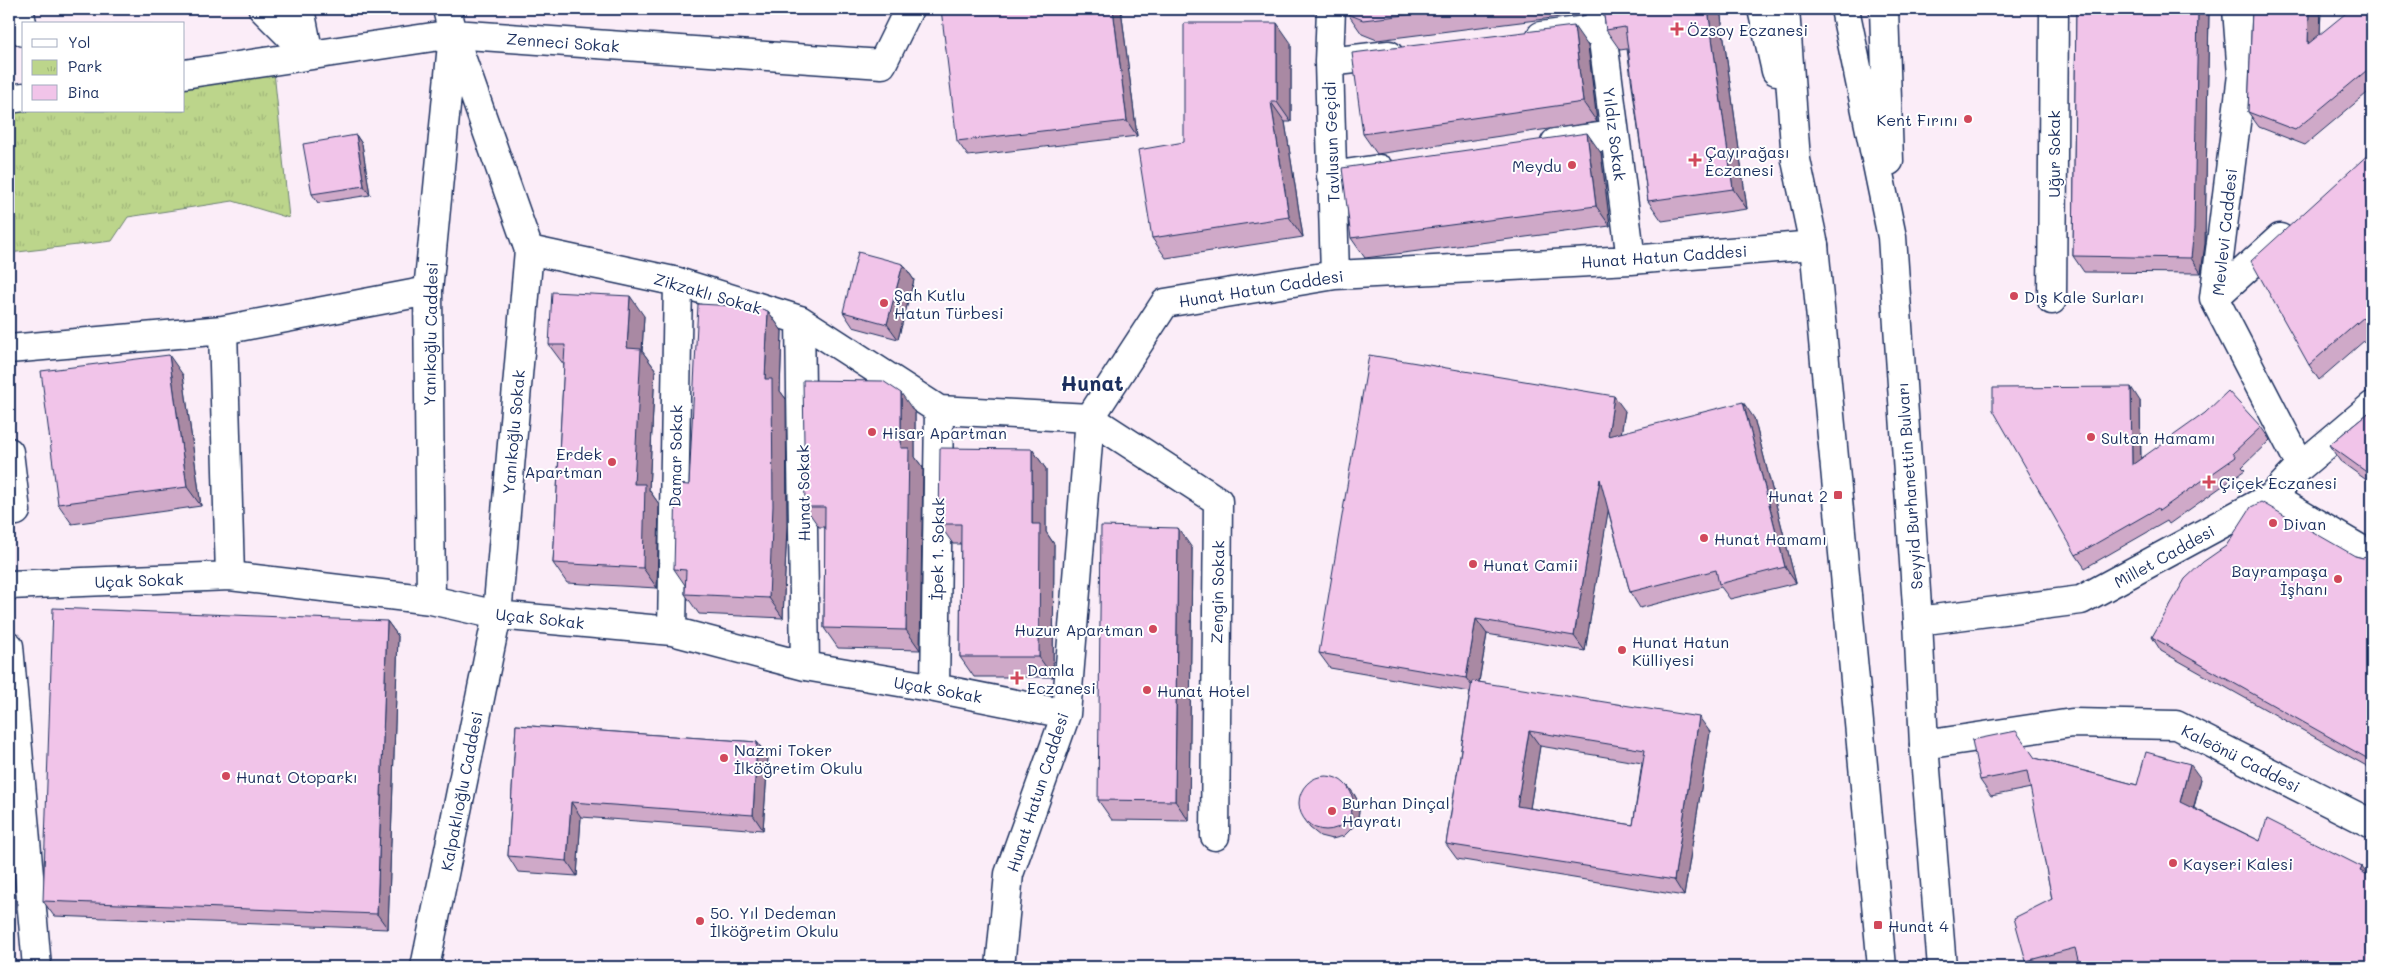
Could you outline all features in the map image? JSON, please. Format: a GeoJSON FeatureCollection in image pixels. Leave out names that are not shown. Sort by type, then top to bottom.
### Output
{"type":"FeatureCollection","features":[{"type":"Feature","properties":{"kind":"street"},"geometry":{"type":"LineString","coordinates":[[20,9],[22,22]]}},
{"type":"Feature","properties":{"kind":"street"},"geometry":{"type":"LineString","coordinates":[[263,9],[309,55]]}},
{"type":"Feature","properties":{"kind":"street"},"geometry":{"type":"LineString","coordinates":[[300,9],[309,55]]}},
{"type":"Feature","properties":{"kind":"street","name":"Zenneci Sokak"},"geometry":{"type":"LineString","coordinates":[[185,74],[309,55],[450,22],[882,64],[909,9]]}},
{"type":"Feature","properties":{"kind":"street","name":"Tavlusun Geçidi"},"geometry":{"type":"LineString","coordinates":[[1331,9],[1329,62],[1335,275]]}},
{"type":"Feature","properties":{"kind":"street"},"geometry":{"type":"LineString","coordinates":[[1762,9],[1814,245],[1882,967]]}},
{"type":"Feature","properties":{"kind":"street"},"geometry":{"type":"LineString","coordinates":[[1785,9],[1796,160]]}},
{"type":"Feature","properties":{"kind":"street","name":"Seyyid Burhanettin Bulvarı"},"geometry":{"type":"LineString","coordinates":[[1845,9],[1892,237],[1918,621],[1924,745],[1942,967]]}},
{"type":"Feature","properties":{"kind":"street"},"geometry":{"type":"LineString","coordinates":[[1884,9],[1892,237]]}},
{"type":"Feature","properties":{"kind":"street","name":"Uğur Sokak"},"geometry":{"type":"LineString","coordinates":[[2052,300],[2054,9]]}},
{"type":"Feature","properties":{"kind":"street","name":"Mevlevi Caddesi"},"geometry":{"type":"LineString","coordinates":[[2237,9],[2242,75],[2214,298],[2301,466]]}},
{"type":"Feature","properties":{"kind":"street"},"geometry":{"type":"LineString","coordinates":[[1514,39],[1600,18]]}},
{"type":"Feature","properties":{"kind":"street","name":"Yıldız Sokak"},"geometry":{"type":"LineString","coordinates":[[1600,18],[1631,260]]}},
{"type":"Feature","properties":{"kind":"street"},"geometry":{"type":"LineString","coordinates":[[450,22],[529,250]]}},
{"type":"Feature","properties":{"kind":"street","name":"Yanıkoğlu Caddesi"},"geometry":{"type":"LineString","coordinates":[[432,600],[428,291],[450,22]]}},
{"type":"Feature","properties":{"kind":"street"},"geometry":{"type":"LineString","coordinates":[[1329,62],[1416,51]]}},
{"type":"Feature","properties":{"kind":"street"},"geometry":{"type":"LineString","coordinates":[[9,99],[22,97]]}},
{"type":"Feature","properties":{"kind":"street"},"geometry":{"type":"LineString","coordinates":[[1527,148],[1615,134]]}},
{"type":"Feature","properties":{"kind":"street"},"geometry":{"type":"LineString","coordinates":[[1331,176],[1400,166]]}},
{"type":"Feature","properties":{"kind":"street"},"geometry":{"type":"LineString","coordinates":[[2214,298],[2300,220]]}},
{"type":"Feature","properties":{"kind":"street","name":"Hunat Hatun Caddesi"},"geometry":{"type":"LineString","coordinates":[[1000,967],[1009,874],[1066,714],[1090,418],[1165,302],[1335,275],[1631,260],[1814,245]]}},
{"type":"Feature","properties":{"kind":"street","name":"Zikzaklı Sokak"},"geometry":{"type":"LineString","coordinates":[[529,250],[678,282],[800,320],[939,410],[1090,418]]}},
{"type":"Feature","properties":{"kind":"street","name":"Yanıkoğlu Sokak"},"geometry":{"type":"LineString","coordinates":[[496,615],[529,250]]}},
{"type":"Feature","properties":{"kind":"street","name":"Damar Sokak"},"geometry":{"type":"LineString","coordinates":[[672,631],[678,282]]}},
{"type":"Feature","properties":{"kind":"street"},"geometry":{"type":"LineString","coordinates":[[9,349],[223,330],[428,291]]}},
{"type":"Feature","properties":{"kind":"street","name":"Hunat Sokak"},"geometry":{"type":"LineString","coordinates":[[800,320],[805,666]]}},
{"type":"Feature","properties":{"kind":"street"},"geometry":{"type":"LineString","coordinates":[[223,330],[230,576]]}},
{"type":"Feature","properties":{"kind":"street","name":"Millet Caddesi"},"geometry":{"type":"LineString","coordinates":[[1918,621],[2081,600],[2271,497],[2301,466],[2372,406]]}},
{"type":"Feature","properties":{"kind":"street","name":"İpek 1. Sokak"},"geometry":{"type":"LineString","coordinates":[[935,688],[939,410]]}},
{"type":"Feature","properties":{"kind":"street","name":"Zengin Sokak"},"geometry":{"type":"LineString","coordinates":[[1090,418],[1218,501],[1214,836]]}},
{"type":"Feature","properties":{"kind":"street"},"geometry":{"type":"LineString","coordinates":[[9,452],[16,511]]}},
{"type":"Feature","properties":{"kind":"street"},"geometry":{"type":"LineString","coordinates":[[2271,497],[2372,556]]}},
{"type":"Feature","properties":{"kind":"street","name":"Uçak Sokak"},"geometry":{"type":"LineString","coordinates":[[9,585],[230,576],[432,600],[496,615],[672,631],[805,666],[935,688],[1066,714]]}},
{"type":"Feature","properties":{"kind":"street","name":"Kalpaklıoğlu Caddesi"},"geometry":{"type":"LineString","coordinates":[[425,967],[496,615]]}},
{"type":"Feature","properties":{"kind":"street"},"geometry":{"type":"LineString","coordinates":[[9,646],[16,820],[37,967]]}},
{"type":"Feature","properties":{"kind":"street","name":"Kaleönü Caddesi"},"geometry":{"type":"LineString","coordinates":[[1924,745],[2072,723],[2176,725],[2372,824]]}},
{"type":"Feature","properties":{"kind":"shaded area"},"geometry":{"type":"Polygon","coordinates":[[[9,9],[2372,9],[2372,967],[9,967],[9,9]]]}},
{"type":"Feature","properties":{"kind":"green space"},"geometry":{"type":"Polygon","coordinates":[[[273,62],[289,218],[233,201],[128,217],[112,241],[9,253],[9,102],[22,100],[22,112],[185,112],[185,76],[273,62]]]}},
{"type":"Feature","properties":{"kind":"building"},"geometry":{"type":"Polygon","coordinates":[[[941,9],[1113,9],[1127,121],[957,141],[941,9]]]}},
{"type":"Feature","properties":{"kind":"building"},"geometry":{"type":"Polygon","coordinates":[[[1347,9],[1456,9],[1363,20],[1348,14],[1347,9]]]}},
{"type":"Feature","properties":{"kind":"building"},"geometry":{"type":"Polygon","coordinates":[[[1603,9],[1708,9],[1733,189],[1648,201],[1625,27],[1606,30],[1603,9]]]}},
{"type":"Feature","properties":{"kind":"building"},"geometry":{"type":"Polygon","coordinates":[[[2076,9],[2198,9],[2194,229],[2191,258],[2073,256],[2076,9]]]}},
{"type":"Feature","properties":{"kind":"building"},"geometry":{"type":"Polygon","coordinates":[[[2252,9],[2309,9],[2308,44],[2351,9],[2372,9],[2372,66],[2295,130],[2248,112],[2252,9]]]}},
{"type":"Feature","properties":{"kind":"building"},"geometry":{"type":"Polygon","coordinates":[[[1184,23],[1277,23],[1277,102],[1271,102],[1289,217],[1152,238],[1138,150],[1184,142],[1184,23]]]}},
{"type":"Feature","properties":{"kind":"building"},"geometry":{"type":"Polygon","coordinates":[[[1574,26],[1583,102],[1363,134],[1352,53],[1574,26]]]}},
{"type":"Feature","properties":{"kind":"building"},"geometry":{"type":"Polygon","coordinates":[[[1587,133],[1596,206],[1351,238],[1342,168],[1587,133]]]}},
{"type":"Feature","properties":{"kind":"building"},"geometry":{"type":"Polygon","coordinates":[[[356,135],[364,186],[312,194],[303,144],[356,135]]]}},
{"type":"Feature","properties":{"kind":"building"},"geometry":{"type":"Polygon","coordinates":[[[2372,151],[2372,310],[2309,365],[2251,261],[2372,151]]]}},
{"type":"Feature","properties":{"kind":"building"},"geometry":{"type":"Polygon","coordinates":[[[858,252],[903,264],[887,324],[843,312],[858,252]]]}},
{"type":"Feature","properties":{"kind":"building"},"geometry":{"type":"Polygon","coordinates":[[[552,292],[630,296],[627,348],[641,349],[634,484],[645,484],[643,568],[553,563],[565,345],[549,345],[552,292]]]}},
{"type":"Feature","properties":{"kind":"building"},"geometry":{"type":"Polygon","coordinates":[[[698,304],[755,307],[768,311],[765,379],[772,379],[773,506],[769,598],[685,594],[686,570],[674,569],[676,484],[689,485],[698,304]]]}},
{"type":"Feature","properties":{"kind":"building"},"geometry":{"type":"Polygon","coordinates":[[[169,355],[187,487],[58,504],[41,371],[169,355]]]}},
{"type":"Feature","properties":{"kind":"building","name":"Hunat Camii"},"geometry":{"type":"Polygon","coordinates":[[[1369,355],[1614,396],[1608,436],[1743,402],[1785,567],[1719,584],[1716,570],[1630,592],[1600,479],[1574,636],[1476,619],[1466,678],[1319,653],[1369,355]]]}},
{"type":"Feature","properties":{"kind":"building"},"geometry":{"type":"Polygon","coordinates":[[[803,380],[883,381],[901,393],[901,448],[909,448],[906,630],[824,628],[825,507],[805,507],[803,380]]]}},
{"type":"Feature","properties":{"kind":"building"},"geometry":{"type":"Polygon","coordinates":[[[2131,387],[2132,465],[2205,413],[2228,391],[2261,427],[2233,453],[2236,457],[2159,511],[2158,508],[2076,555],[1993,410],[1993,388],[2131,387]]]}},
{"type":"Feature","properties":{"kind":"building"},"geometry":{"type":"Polygon","coordinates":[[[2372,410],[2372,476],[2329,445],[2372,410]]]}},
{"type":"Feature","properties":{"kind":"building"},"geometry":{"type":"Polygon","coordinates":[[[940,448],[1032,449],[1032,524],[1040,524],[1039,657],[960,657],[961,524],[939,524],[940,448]]]}},
{"type":"Feature","properties":{"kind":"building"},"geometry":{"type":"Polygon","coordinates":[[[2261,502],[2355,556],[2363,558],[2372,555],[2372,761],[2152,637],[2185,579],[2203,562],[2226,546],[2251,507],[2261,502]]]}},
{"type":"Feature","properties":{"kind":"building"},"geometry":{"type":"Polygon","coordinates":[[[1101,526],[1178,528],[1175,801],[1098,800],[1101,526]]]}},
{"type":"Feature","properties":{"kind":"building","name":"Hunat Otoparkı"},"geometry":{"type":"Polygon","coordinates":[[[53,608],[387,621],[377,914],[43,901],[53,608]]]}},
{"type":"Feature","properties":{"kind":"building"},"geometry":{"type":"Polygon","coordinates":[[[1472,681],[1699,717],[1674,880],[1446,844],[1472,681]],[[1529,731],[1517,806],[1633,825],[1645,750],[1529,731]]]}},
{"type":"Feature","properties":{"kind":"building"},"geometry":{"type":"Polygon","coordinates":[[[516,725],[757,742],[753,815],[571,802],[567,861],[508,856],[516,725]]]}},
{"type":"Feature","properties":{"kind":"building","name":"Kayseri Kalesi"},"geometry":{"type":"Polygon","coordinates":[[[2016,731],[2035,758],[2137,785],[2146,752],[2190,764],[2180,802],[2260,841],[2267,819],[2362,867],[2360,871],[2372,877],[2372,967],[2080,967],[2075,948],[2026,961],[2014,918],[2052,899],[2027,771],[1980,780],[1972,740],[2016,731]]]}},
{"type":"Feature","properties":{"kind":"building","name":"Burhan Dinçal Hayratı"},"geometry":{"type":"Polygon","coordinates":[[[1321,776],[1331,776],[1341,780],[1349,788],[1353,803],[1349,818],[1341,826],[1331,830],[1321,830],[1311,826],[1303,818],[1299,808],[1299,798],[1303,788],[1311,780],[1321,776]]]}},
{"type":"Feature","properties":{"kind":"place","name":"Özsoy Eczanesi"},"geometry":{"type":"Point","coordinates":[1677,29]}},
{"type":"Feature","properties":{"kind":"place","name":"Kent Fırını"},"geometry":{"type":"Point","coordinates":[1968,119]}},
{"type":"Feature","properties":{"kind":"place","name":"Çayırağası Eczanesi"},"geometry":{"type":"Point","coordinates":[1695,160]}},
{"type":"Feature","properties":{"kind":"place","name":"Meydu"},"geometry":{"type":"Point","coordinates":[1572,165]}},
{"type":"Feature","properties":{"kind":"place","name":"Dış Kale Surları"},"geometry":{"type":"Point","coordinates":[2014,296]}},
{"type":"Feature","properties":{"kind":"place","name":"Şah Kutlu Hatun Türbesi"},"geometry":{"type":"Point","coordinates":[884,303]}},
{"type":"Feature","properties":{"kind":"place","name":"Hisar Apartman"},"geometry":{"type":"Point","coordinates":[872,432]}},
{"type":"Feature","properties":{"kind":"place","name":"Sultan Hamamı"},"geometry":{"type":"Point","coordinates":[2091,437]}},
{"type":"Feature","properties":{"kind":"place","name":"Erdek Apartman"},"geometry":{"type":"Point","coordinates":[612,462]}},
{"type":"Feature","properties":{"kind":"place","name":"Çiçek Eczanesi"},"geometry":{"type":"Point","coordinates":[2209,482]}},
{"type":"Feature","properties":{"kind":"place","name":"Hunat 2"},"geometry":{"type":"Point","coordinates":[1838,495]}},
{"type":"Feature","properties":{"kind":"place","name":"Divan"},"geometry":{"type":"Point","coordinates":[2273,523]}},
{"type":"Feature","properties":{"kind":"place","name":"Hunat Hamamı"},"geometry":{"type":"Point","coordinates":[1704,538]}},
{"type":"Feature","properties":{"kind":"place","name":"Hunat Camii"},"geometry":{"type":"Point","coordinates":[1473,564]}},
{"type":"Feature","properties":{"kind":"place","name":"Bayrampaşa İşhanı"},"geometry":{"type":"Point","coordinates":[2338,579]}},
{"type":"Feature","properties":{"kind":"place","name":"Huzur Apartman"},"geometry":{"type":"Point","coordinates":[1153,629]}},
{"type":"Feature","properties":{"kind":"place","name":"Hunat Hatun Külliyesi"},"geometry":{"type":"Point","coordinates":[1622,650]}},
{"type":"Feature","properties":{"kind":"place","name":"Damla Eczanesi"},"geometry":{"type":"Point","coordinates":[1017,678]}},
{"type":"Feature","properties":{"kind":"place","name":"Hunat Hotel"},"geometry":{"type":"Point","coordinates":[1147,690]}},
{"type":"Feature","properties":{"kind":"place","name":"Nazmi Toker İlköğretim Okulu"},"geometry":{"type":"Point","coordinates":[724,758]}},
{"type":"Feature","properties":{"kind":"place","name":"Hunat Otoparkı"},"geometry":{"type":"Point","coordinates":[226,776]}},
{"type":"Feature","properties":{"kind":"place","name":"Burhan Dinçal Hayratı"},"geometry":{"type":"Point","coordinates":[1332,811]}},
{"type":"Feature","properties":{"kind":"place","name":"Kayseri Kalesi"},"geometry":{"type":"Point","coordinates":[2173,863]}},
{"type":"Feature","properties":{"kind":"place","name":"50. Yıl Dedeman İlköğretim Okulu"},"geometry":{"type":"Point","coordinates":[700,921]}},
{"type":"Feature","properties":{"kind":"place","name":"Hunat 4"},"geometry":{"type":"Point","coordinates":[1878,925]}},
{"type":"Feature","properties":{"kind":"district","name":"Hunat"},"geometry":{"type":"Point","coordinates":[1092,382]}}]}
